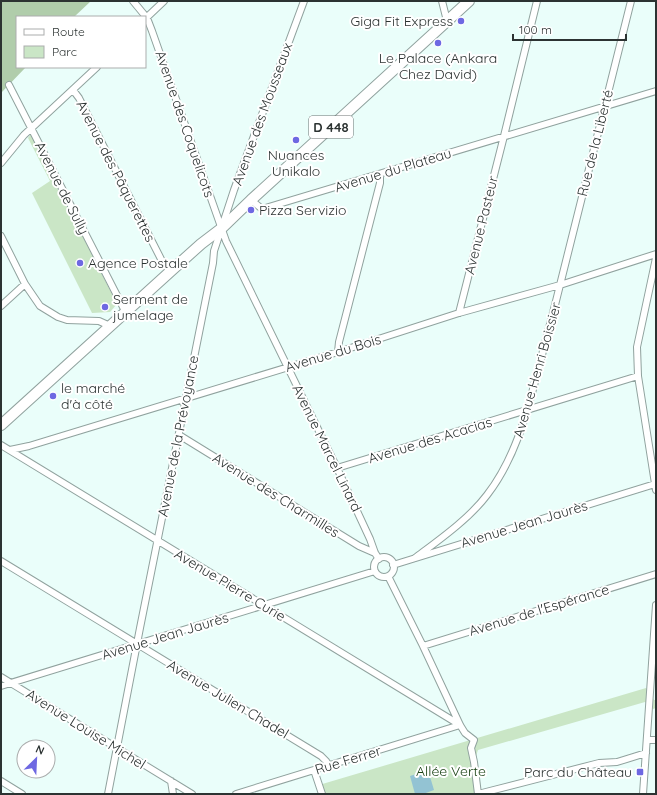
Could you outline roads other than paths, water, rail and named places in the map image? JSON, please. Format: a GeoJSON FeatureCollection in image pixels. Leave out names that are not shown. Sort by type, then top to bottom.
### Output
{"type":"FeatureCollection","features":[{"type":"Feature","properties":{"kind":"main road","name":"D 448"},"geometry":{"type":"LineString","coordinates":[[1,425],[126,313],[200,244],[222,228],[468,1]]}},
{"type":"Feature","properties":{"kind":"street","name":"Avenue des Coquelicots"},"geometry":{"type":"LineString","coordinates":[[133,1],[144,16]]}},
{"type":"Feature","properties":{"kind":"street"},"geometry":{"type":"LineString","coordinates":[[146,19],[164,1]]}},
{"type":"Feature","properties":{"kind":"street","name":"Avenue des Mousseaux"},"geometry":{"type":"LineString","coordinates":[[222,228],[234,190],[304,1]]}},
{"type":"Feature","properties":{"kind":"street"},"geometry":{"type":"LineString","coordinates":[[442,1],[444,23]]}},
{"type":"Feature","properties":{"kind":"street","name":"Avenue Pasteur"},"geometry":{"type":"LineString","coordinates":[[459,313],[537,1]]}},
{"type":"Feature","properties":{"kind":"street","name":"Rue de la Liberté"},"geometry":{"type":"LineString","coordinates":[[560,285],[631,1]]}},
{"type":"Feature","properties":{"kind":"street","name":"Avenue des Coquelicots"},"geometry":{"type":"LineString","coordinates":[[146,19],[222,228]]}},
{"type":"Feature","properties":{"kind":"street"},"geometry":{"type":"LineString","coordinates":[[1,163],[24,135],[96,68]]}},
{"type":"Feature","properties":{"kind":"street","name":"Avenue de Sully"},"geometry":{"type":"LineString","coordinates":[[9,85],[126,313]]}},
{"type":"Feature","properties":{"kind":"street","name":"Avenue des Pâquerettes"},"geometry":{"type":"LineString","coordinates":[[73,90],[79,98],[164,265],[172,270]]}},
{"type":"Feature","properties":{"kind":"street","name":"Avenue du Plateau"},"geometry":{"type":"LineString","coordinates":[[251,200],[262,209],[656,91]]}},
{"type":"Feature","properties":{"kind":"street"},"geometry":{"type":"LineString","coordinates":[[338,352],[339,342],[380,183],[380,174]]}},
{"type":"Feature","properties":{"kind":"street","name":"Avenue Marcel Linard"},"geometry":{"type":"LineString","coordinates":[[222,228],[226,241],[337,468],[378,559]]}},
{"type":"Feature","properties":{"kind":"street","name":"Avenue de la Prévoyance"},"geometry":{"type":"LineString","coordinates":[[108,794],[214,252],[222,228]]}},
{"type":"Feature","properties":{"kind":"street"},"geometry":{"type":"LineString","coordinates":[[1,236],[25,284],[40,306],[58,317],[67,320],[92,320],[99,321],[110,326]]}},
{"type":"Feature","properties":{"kind":"street","name":"Avenue du Bois"},"geometry":{"type":"LineString","coordinates":[[10,450],[29,446],[338,352],[459,313],[560,285],[656,254]]}},
{"type":"Feature","properties":{"kind":"street"},"geometry":{"type":"LineString","coordinates":[[655,487],[638,376],[636,347],[656,258]]}},
{"type":"Feature","properties":{"kind":"street"},"geometry":{"type":"LineString","coordinates":[[1,306],[25,284]]}},
{"type":"Feature","properties":{"kind":"street","name":"Avenue Henri Boissier"},"geometry":{"type":"LineString","coordinates":[[416,558],[456,527],[487,496],[509,460],[521,432],[528,410],[560,285]]}},
{"type":"Feature","properties":{"kind":"street","name":"Avenue des Acacias"},"geometry":{"type":"LineString","coordinates":[[337,468],[638,376]]}},
{"type":"Feature","properties":{"kind":"street","name":"Avenue des Charmilles"},"geometry":{"type":"LineString","coordinates":[[179,436],[359,546],[375,553]]}},
{"type":"Feature","properties":{"kind":"street","name":"Avenue Pierre Curie"},"geometry":{"type":"LineString","coordinates":[[1,445],[460,725]]}},
{"type":"Feature","properties":{"kind":"street","name":"Avenue Jean Jaurès"},"geometry":{"type":"LineString","coordinates":[[393,565],[655,487]]}},
{"type":"Feature","properties":{"kind":"street"},"geometry":{"type":"LineString","coordinates":[[384,557],[392,562],[393,565],[392,573],[385,577],[379,575],[375,571],[374,566],[378,559],[384,557]]}},
{"type":"Feature","properties":{"kind":"street","name":"Avenue Julien Chadel"},"geometry":{"type":"LineString","coordinates":[[1,561],[321,756],[329,766]]}},
{"type":"Feature","properties":{"kind":"street","name":"Avenue Jean Jaurès"},"geometry":{"type":"LineString","coordinates":[[1,686],[375,571]]}},
{"type":"Feature","properties":{"kind":"street","name":"Avenue de l'Espérance"},"geometry":{"type":"LineString","coordinates":[[422,646],[656,574]]}},
{"type":"Feature","properties":{"kind":"street"},"geometry":{"type":"LineString","coordinates":[[388,576],[464,733],[474,740],[471,748],[478,794],[599,763],[617,762],[646,753]]}},
{"type":"Feature","properties":{"kind":"street"},"geometry":{"type":"LineString","coordinates":[[643,794],[647,740],[653,703],[656,606]]}},
{"type":"Feature","properties":{"kind":"street","name":"Avenue Louise Michel"},"geometry":{"type":"LineString","coordinates":[[1,677],[192,794]]}},
{"type":"Feature","properties":{"kind":"street","name":"Rue Ferrer"},"geometry":{"type":"LineString","coordinates":[[236,794],[460,725]]}},
{"type":"Feature","properties":{"kind":"street"},"geometry":{"type":"LineString","coordinates":[[647,740],[656,740]]}},
{"type":"Feature","properties":{"kind":"street"},"geometry":{"type":"LineString","coordinates":[[314,770],[322,794]]}},
{"type":"Feature","properties":{"kind":"street"},"geometry":{"type":"LineString","coordinates":[[1,781],[22,794]]}},
{"type":"Feature","properties":{"kind":"street"},"geometry":{"type":"LineString","coordinates":[[171,781],[173,794]]}},
{"type":"Feature","properties":{"kind":"water"},"geometry":{"type":"Polygon","coordinates":[[[428,770],[434,790],[423,794],[415,794],[410,776],[428,770]]]}},
{"type":"Feature","properties":{"kind":"place","name":"Giga Fit Express"},"geometry":{"type":"Point","coordinates":[461,21]}},
{"type":"Feature","properties":{"kind":"place","name":"Le Palace (Ankara Chez David)"},"geometry":{"type":"Point","coordinates":[438,43]}},
{"type":"Feature","properties":{"kind":"place","name":"Nuances Unikalo"},"geometry":{"type":"Point","coordinates":[296,140]}},
{"type":"Feature","properties":{"kind":"place","name":"Pizza Servizio"},"geometry":{"type":"Point","coordinates":[251,210]}},
{"type":"Feature","properties":{"kind":"place","name":"Agence Postale"},"geometry":{"type":"Point","coordinates":[80,263]}},
{"type":"Feature","properties":{"kind":"place","name":"Serment de jumelage"},"geometry":{"type":"Point","coordinates":[105,307]}},
{"type":"Feature","properties":{"kind":"place","name":"le marché d'à côté"},"geometry":{"type":"Point","coordinates":[53,396]}},
{"type":"Feature","properties":{"kind":"place","name":"Parc du Château"},"geometry":{"type":"Point","coordinates":[640,772]}},
{"type":"Feature","properties":{"kind":"park label","name":"Allée Verte"},"geometry":{"type":"Point","coordinates":[451,771]}}]}
